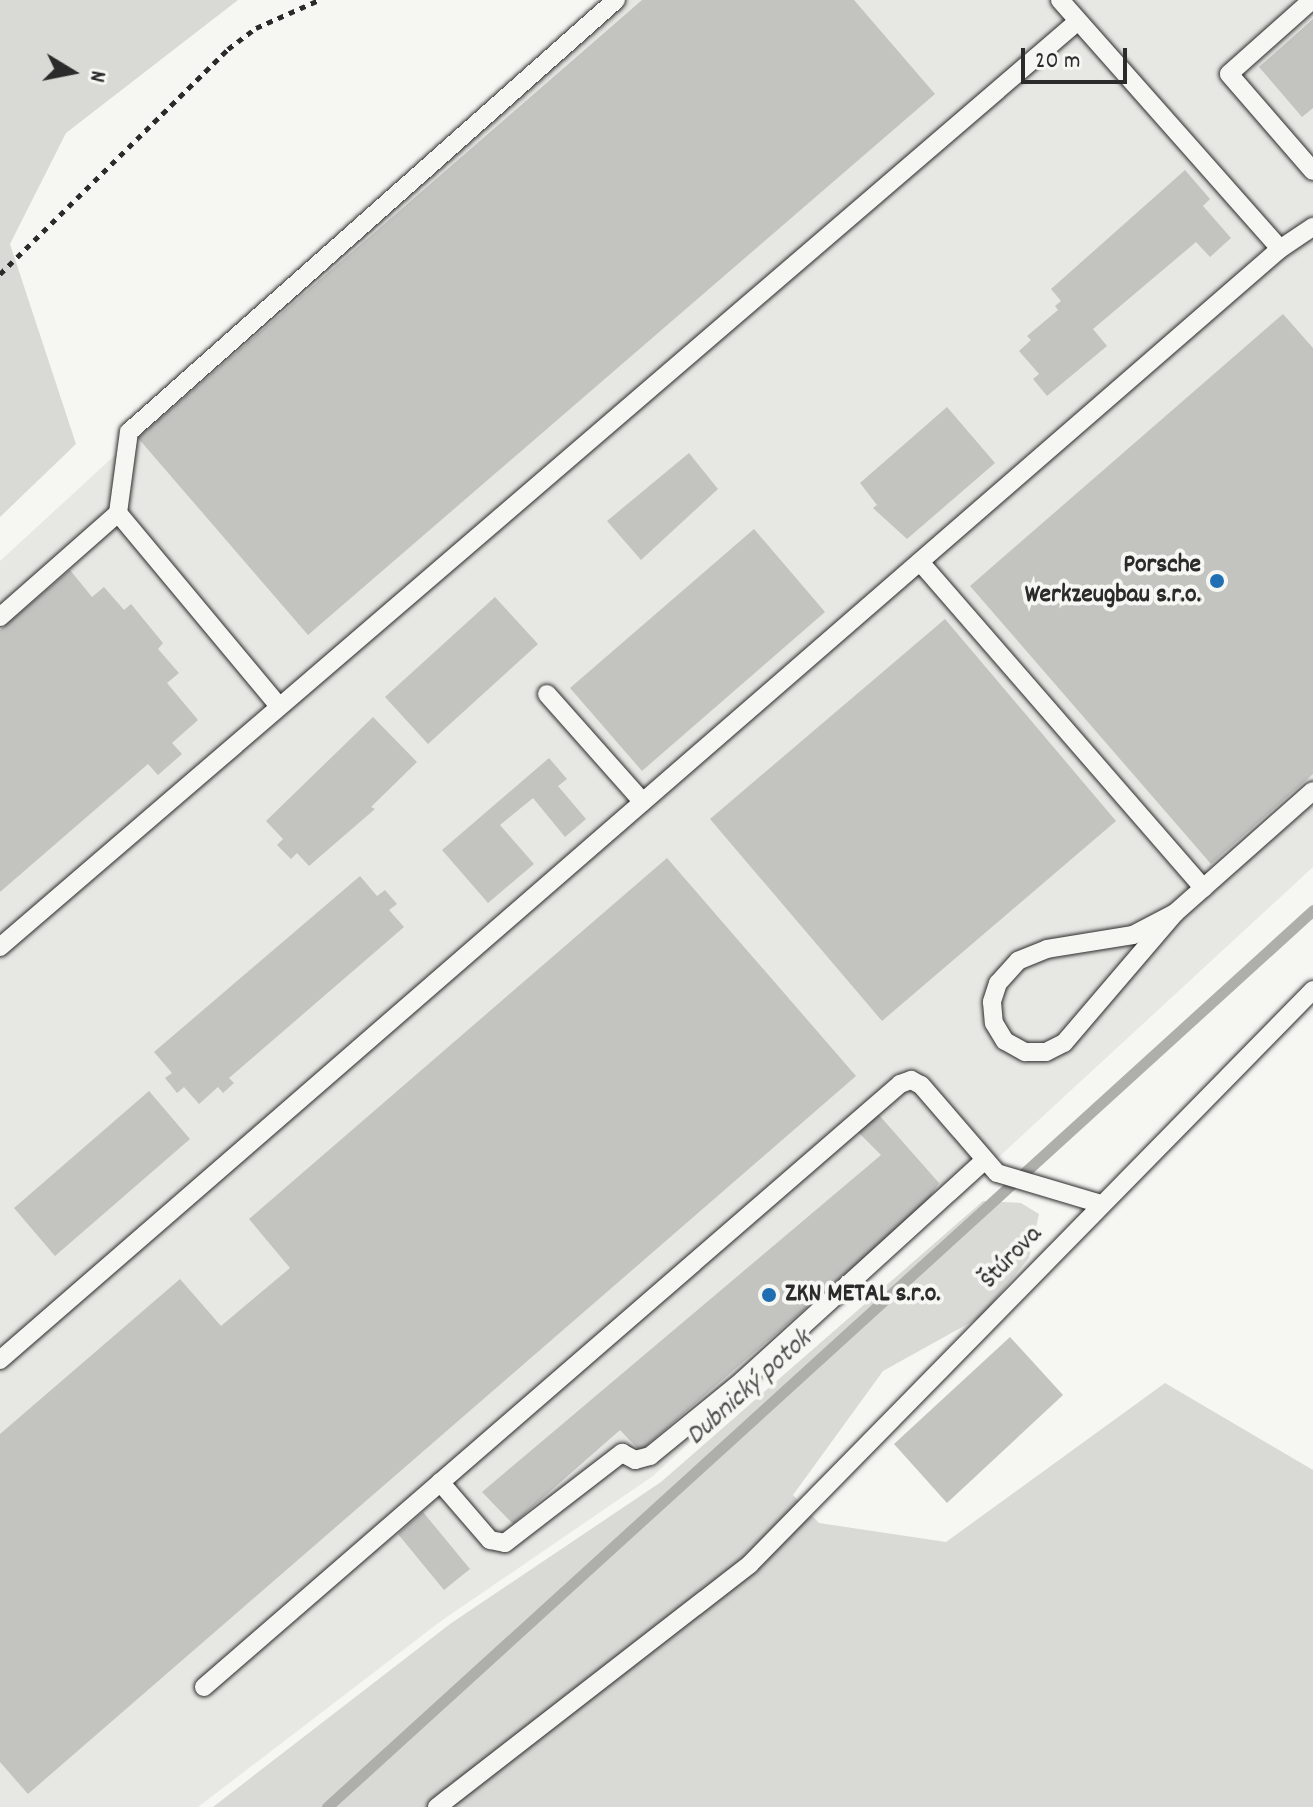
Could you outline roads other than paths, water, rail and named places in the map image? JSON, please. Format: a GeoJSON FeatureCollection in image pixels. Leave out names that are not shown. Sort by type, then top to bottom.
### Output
{"type":"FeatureCollection","features":[{"type":"Feature","properties":{"kind":"lane"},"geometry":{"type":"LineString","coordinates":[[0,617],[118,513],[129,432],[616,0]]}},
{"type":"Feature","properties":{"kind":"lane"},"geometry":{"type":"LineString","coordinates":[[1060,0],[1280,249]]}},
{"type":"Feature","properties":{"kind":"lane"},"geometry":{"type":"LineString","coordinates":[[1312,0],[1229,74],[1313,171]]}},
{"type":"Feature","properties":{"kind":"lane"},"geometry":{"type":"LineString","coordinates":[[0,947],[277,704],[1077,22]]}},
{"type":"Feature","properties":{"kind":"lane"},"geometry":{"type":"LineString","coordinates":[[0,1360],[1280,249],[1313,227]]}},
{"type":"Feature","properties":{"kind":"lane"},"geometry":{"type":"LineString","coordinates":[[118,513],[277,704]]}},
{"type":"Feature","properties":{"kind":"lane"},"geometry":{"type":"LineString","coordinates":[[920,562],[1203,888]]}},
{"type":"Feature","properties":{"kind":"lane"},"geometry":{"type":"LineString","coordinates":[[547,694],[643,802]]}},
{"type":"Feature","properties":{"kind":"lane"},"geometry":{"type":"LineString","coordinates":[[1175,913],[1133,935],[1047,949],[1018,961],[998,983],[992,1002],[994,1023],[1005,1041],[1025,1052],[1046,1052],[1064,1043],[1175,913],[1313,791]]}},
{"type":"Feature","properties":{"kind":"lane","name":"Štúrova"},"geometry":{"type":"LineString","coordinates":[[437,1807],[750,1564],[1313,990]]}},
{"type":"Feature","properties":{"kind":"lane"},"geometry":{"type":"LineString","coordinates":[[204,1687],[900,1084],[911,1080],[921,1085],[991,1166],[1101,1204]]}},
{"type":"Feature","properties":{"kind":"lane"},"geometry":{"type":"LineString","coordinates":[[440,1482],[490,1540],[505,1543],[622,1453],[635,1460],[650,1456],[742,1381],[991,1166]]}},
{"type":"Feature","properties":{"kind":"waterway","name":"Dubnický potok"},"geometry":{"type":"LineString","coordinates":[[327,1807],[1313,910]]}},
{"type":"Feature","properties":{"kind":"place","name":"Porsche Werkzeugbau s.r.o."},"geometry":{"type":"Point","coordinates":[1217,581]}},
{"type":"Feature","properties":{"kind":"place","name":"ZKN METAL s.r.o."},"geometry":{"type":"Point","coordinates":[769,1295]}}]}
